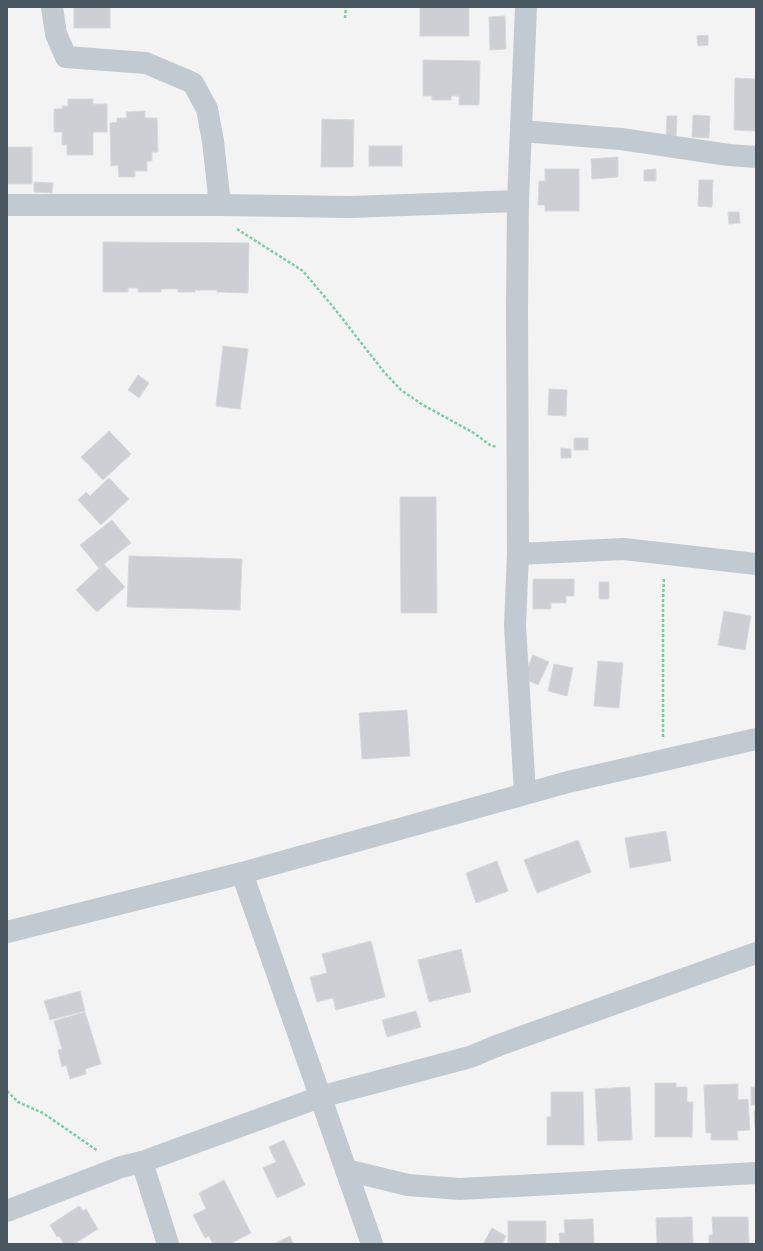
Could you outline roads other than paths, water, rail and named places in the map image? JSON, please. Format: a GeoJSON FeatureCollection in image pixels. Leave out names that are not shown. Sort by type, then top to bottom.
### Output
{"type":"FeatureCollection","features":[{"type":"Feature","properties":{"kind":"street"},"geometry":{"type":"LineString","coordinates":[[52,7],[56,34],[66,57],[146,63],[193,83],[207,109],[213,141],[220,205]]}},
{"type":"Feature","properties":{"kind":"street"},"geometry":{"type":"LineString","coordinates":[[525,793],[515,626],[518,554],[518,201],[526,7]]}},
{"type":"Feature","properties":{"kind":"street"},"geometry":{"type":"LineString","coordinates":[[521,131],[621,139],[730,155],[756,157]]}},
{"type":"Feature","properties":{"kind":"street"},"geometry":{"type":"LineString","coordinates":[[7,205],[220,205],[350,207],[518,201]]}},
{"type":"Feature","properties":{"kind":"street"},"geometry":{"type":"LineString","coordinates":[[518,554],[624,549],[756,564]]}},
{"type":"Feature","properties":{"kind":"street"},"geometry":{"type":"LineString","coordinates":[[7,932],[242,873],[525,793],[756,739]]}},
{"type":"Feature","properties":{"kind":"street"},"geometry":{"type":"LineString","coordinates":[[242,873],[372,1244]]}},
{"type":"Feature","properties":{"kind":"street"},"geometry":{"type":"LineString","coordinates":[[7,1211],[121,1167],[142,1162],[320,1097],[470,1057],[499,1045],[756,953]]}},
{"type":"Feature","properties":{"kind":"street"},"geometry":{"type":"LineString","coordinates":[[142,1162],[168,1244]]}},
{"type":"Feature","properties":{"kind":"street"},"geometry":{"type":"LineString","coordinates":[[346,1170],[408,1185],[460,1189],[756,1173]]}}]}
